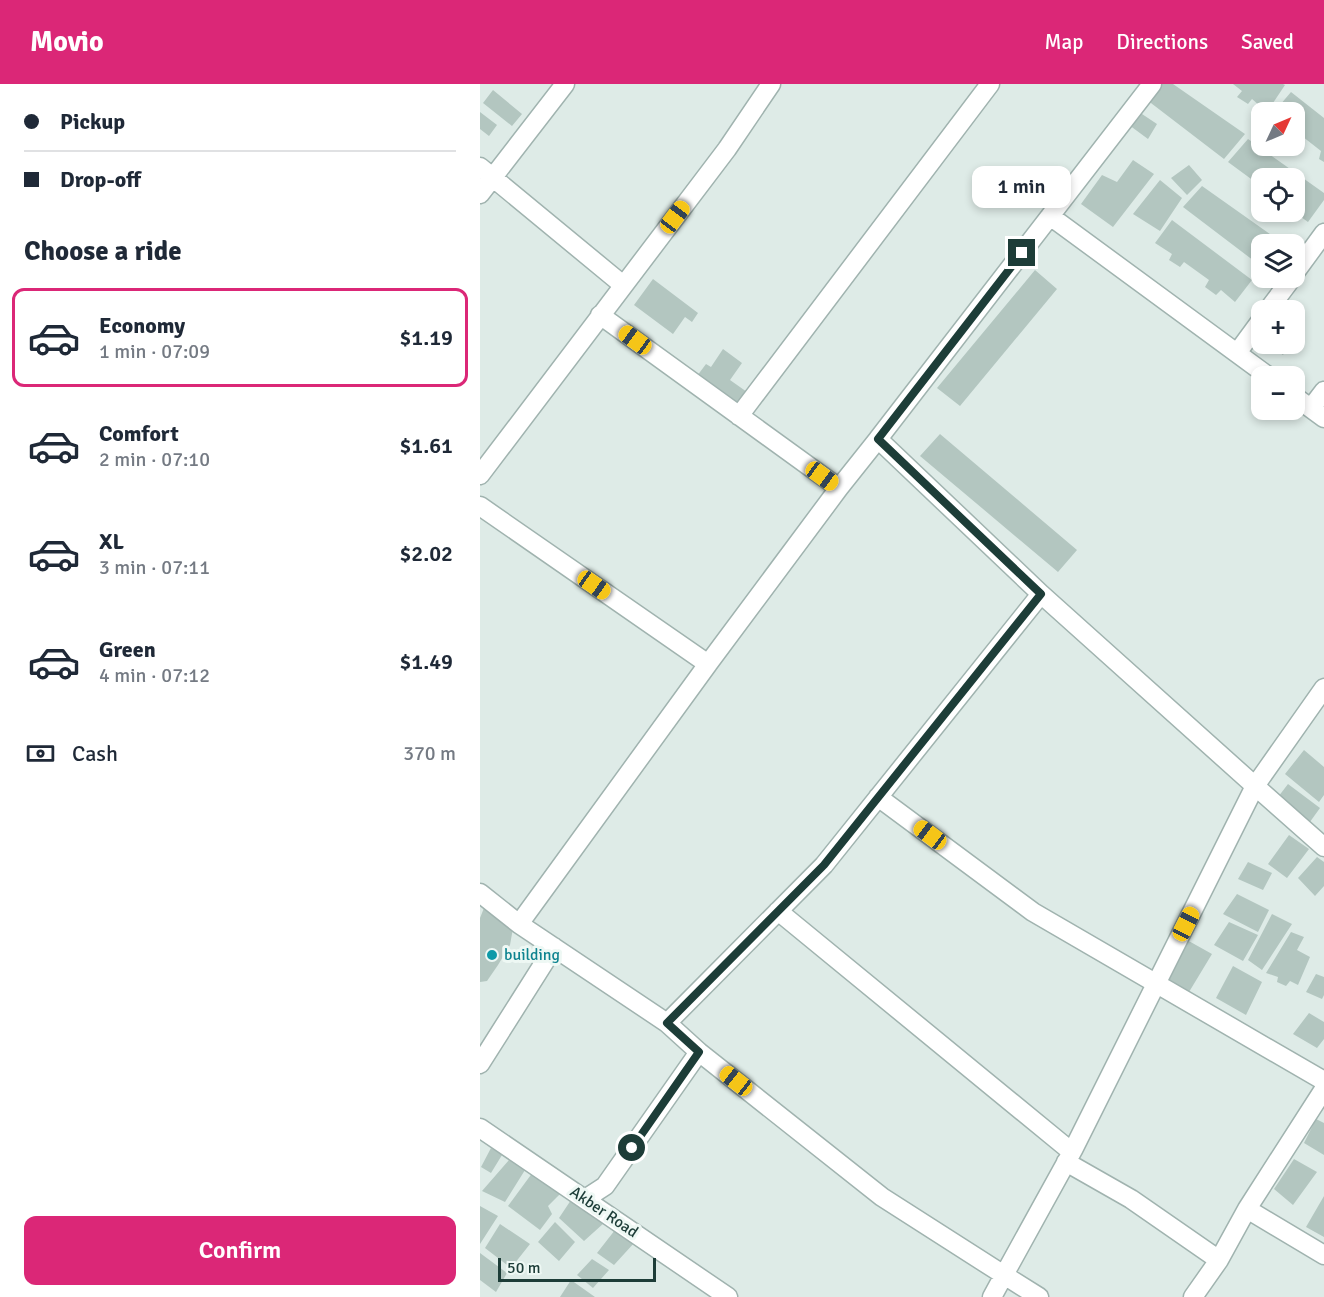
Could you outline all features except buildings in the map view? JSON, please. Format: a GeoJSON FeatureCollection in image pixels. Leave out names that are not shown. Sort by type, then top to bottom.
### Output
{"type":"FeatureCollection","features":[{"type":"Feature","properties":{"kind":"street"},"geometry":{"type":"LineString","coordinates":[[480,194],[486,173],[565,84]]}},
{"type":"Feature","properties":{"kind":"street"},"geometry":{"type":"LineString","coordinates":[[480,475],[727,149],[771,84]]}},
{"type":"Feature","properties":{"kind":"street"},"geometry":{"type":"LineString","coordinates":[[739,416],[990,84]]}},
{"type":"Feature","properties":{"kind":"street"},"geometry":{"type":"LineString","coordinates":[[519,924],[839,488],[1152,84]]}},
{"type":"Feature","properties":{"kind":"street"},"geometry":{"type":"LineString","coordinates":[[486,173],[623,285]]}},
{"type":"Feature","properties":{"kind":"street"},"geometry":{"type":"LineString","coordinates":[[1050,216],[1255,366]]}},
{"type":"Feature","properties":{"kind":"street"},"geometry":{"type":"LineString","coordinates":[[1305,259],[1324,233]]}},
{"type":"Feature","properties":{"kind":"street"},"geometry":{"type":"LineString","coordinates":[[600,315],[839,488]]}},
{"type":"Feature","properties":{"kind":"street"},"geometry":{"type":"LineString","coordinates":[[1237,353],[1251,335]]}},
{"type":"Feature","properties":{"kind":"street"},"geometry":{"type":"LineString","coordinates":[[1317,413],[1324,391]]}},
{"type":"Feature","properties":{"kind":"street"},"geometry":{"type":"LineString","coordinates":[[878,439],[1041,594],[1324,847]]}},
{"type":"Feature","properties":{"kind":"street"},"geometry":{"type":"LineString","coordinates":[[480,506],[708,664]]}},
{"type":"Feature","properties":{"kind":"street"},"geometry":{"type":"LineString","coordinates":[[667,1023],[824,865],[1041,594]]}},
{"type":"Feature","properties":{"kind":"street"},"geometry":{"type":"LineString","coordinates":[[992,1297],[1070,1156],[1255,786],[1324,688]]}},
{"type":"Feature","properties":{"kind":"street"},"geometry":{"type":"LineString","coordinates":[[878,797],[1033,912],[1324,1081]]}},
{"type":"Feature","properties":{"kind":"street"},"geometry":{"type":"LineString","coordinates":[[480,893],[519,924],[667,1023],[699,1052],[882,1197],[1039,1297]]}},
{"type":"Feature","properties":{"kind":"street"},"geometry":{"type":"LineString","coordinates":[[778,910],[1067,1148],[1070,1156],[1219,1260]]}},
{"type":"Feature","properties":{"kind":"street"},"geometry":{"type":"LineString","coordinates":[[480,1064],[554,947]]}},
{"type":"Feature","properties":{"kind":"street"},"geometry":{"type":"LineString","coordinates":[[585,1199],[605,1186],[699,1052]]}},
{"type":"Feature","properties":{"kind":"street"},"geometry":{"type":"LineString","coordinates":[[1193,1297],[1219,1260],[1247,1209],[1324,1089]]}},
{"type":"Feature","properties":{"kind":"street","name":"Akber Road"},"geometry":{"type":"LineString","coordinates":[[480,1128],[728,1297]]}},
{"type":"Feature","properties":{"kind":"street"},"geometry":{"type":"LineString","coordinates":[[1247,1209],[1324,1255]]}},
{"type":"Feature","properties":{"kind":"place","name":"building"},"geometry":{"type":"Point","coordinates":[492,955]}},
{"type":"Feature","properties":{"kind":"route"},"geometry":{"type":"LineString","coordinates":[[632,1148],[699,1052],[667,1023],[824,865],[1041,594],[878,439],[1022,253]]}}]}
